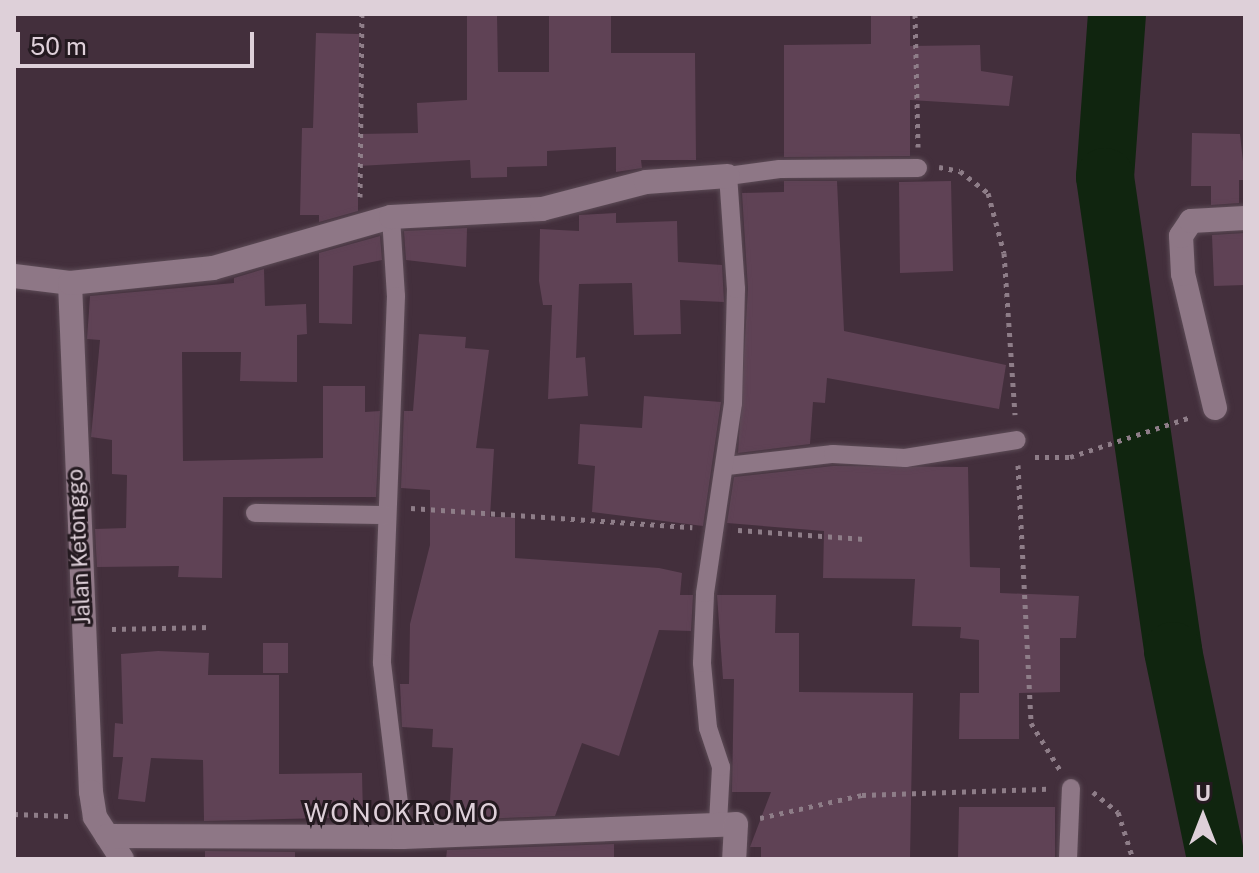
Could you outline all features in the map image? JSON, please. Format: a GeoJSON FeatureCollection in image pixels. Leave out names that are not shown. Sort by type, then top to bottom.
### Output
{"type":"FeatureCollection","features":[{"type":"Feature","properties":{"kind":"street"},"geometry":{"type":"LineString","coordinates":[[14,276],[70,283],[213,268],[391,217],[542,209],[646,182],[728,176]]}},
{"type":"Feature","properties":{"kind":"street"},"geometry":{"type":"LineString","coordinates":[[1215,408],[1183,274],[1181,236],[1191,221],[1245,218]]}},
{"type":"Feature","properties":{"kind":"street","name":"Jalan Ketonggo"},"geometry":{"type":"LineString","coordinates":[[70,283],[83,629],[101,826],[122,859]]}},
{"type":"Feature","properties":{"kind":"street"},"geometry":{"type":"LineString","coordinates":[[101,826],[403,837],[727,823],[734,859]]}},
{"type":"Feature","properties":{"kind":"lane"},"geometry":{"type":"LineString","coordinates":[[727,823],[721,767],[708,728],[702,663],[715,529],[727,466],[736,289],[728,176],[780,169],[918,168]]}},
{"type":"Feature","properties":{"kind":"lane"},"geometry":{"type":"LineString","coordinates":[[391,217],[396,296],[382,663],[403,837]]}},
{"type":"Feature","properties":{"kind":"lane"},"geometry":{"type":"LineString","coordinates":[[727,466],[833,454],[905,458],[1018,448]]}},
{"type":"Feature","properties":{"kind":"lane"},"geometry":{"type":"LineString","coordinates":[[255,513],[386,511]]}},
{"type":"Feature","properties":{"kind":"lane"},"geometry":{"type":"LineString","coordinates":[[1068,859],[1080,789]]}},
{"type":"Feature","properties":{"kind":"path"},"geometry":{"type":"LineString","coordinates":[[360,225],[362,14]]}},
{"type":"Feature","properties":{"kind":"path"},"geometry":{"type":"LineString","coordinates":[[915,14],[918,168]]}},
{"type":"Feature","properties":{"kind":"path"},"geometry":{"type":"LineString","coordinates":[[1018,448],[1070,457],[1186,419]]}},
{"type":"Feature","properties":{"kind":"path"},"geometry":{"type":"LineString","coordinates":[[386,511],[523,511],[865,539]]}},
{"type":"Feature","properties":{"kind":"path"},"geometry":{"type":"LineString","coordinates":[[83,629],[211,627]]}},
{"type":"Feature","properties":{"kind":"path"},"geometry":{"type":"LineString","coordinates":[[727,823],[862,795],[1080,789],[1118,812],[1133,859]]}},
{"type":"Feature","properties":{"kind":"path"},"geometry":{"type":"LineString","coordinates":[[14,814],[101,826]]}},
{"type":"Feature","properties":{"kind":"building"},"geometry":{"type":"Polygon","coordinates":[[[467,14],[497,14],[498,72],[549,72],[549,14],[611,14],[611,53],[695,53],[696,160],[641,160],[642,168],[616,172],[616,147],[547,151],[547,166],[507,167],[507,177],[471,178],[470,160],[358,166],[358,211],[319,222],[319,215],[300,215],[302,128],[313,128],[316,33],[359,34],[359,134],[418,133],[417,103],[467,100],[467,14]]]}},
{"type":"Feature","properties":{"kind":"building"},"geometry":{"type":"Polygon","coordinates":[[[871,14],[910,14],[910,46],[980,45],[981,71],[1013,76],[1009,106],[910,100],[910,156],[784,157],[784,45],[871,44],[871,14]]]}},
{"type":"Feature","properties":{"kind":"building"},"geometry":{"type":"Polygon","coordinates":[[[1192,133],[1240,134],[1245,180],[1239,180],[1239,203],[1211,205],[1211,186],[1191,186],[1192,133]]]}},
{"type":"Feature","properties":{"kind":"building"},"geometry":{"type":"Polygon","coordinates":[[[784,181],[837,181],[844,331],[1006,365],[999,409],[827,378],[825,403],[813,402],[810,444],[738,453],[748,289],[742,193],[784,192],[784,181]]]}},
{"type":"Feature","properties":{"kind":"building"},"geometry":{"type":"Polygon","coordinates":[[[951,181],[953,271],[900,273],[899,182],[951,181]]]}},
{"type":"Feature","properties":{"kind":"building"},"geometry":{"type":"Polygon","coordinates":[[[616,213],[616,223],[677,221],[678,262],[722,265],[724,302],[680,300],[681,334],[634,335],[632,283],[579,284],[576,358],[585,357],[588,396],[548,399],[552,305],[543,305],[539,281],[540,229],[579,231],[579,215],[616,213]]]}},
{"type":"Feature","properties":{"kind":"building"},"geometry":{"type":"Polygon","coordinates":[[[467,228],[466,267],[406,260],[404,231],[467,228]]]}},
{"type":"Feature","properties":{"kind":"building"},"geometry":{"type":"Polygon","coordinates":[[[1245,233],[1245,285],[1214,286],[1212,235],[1245,233]]]}},
{"type":"Feature","properties":{"kind":"building"},"geometry":{"type":"Polygon","coordinates":[[[380,236],[382,260],[353,266],[352,324],[319,323],[319,253],[380,236]]]}},
{"type":"Feature","properties":{"kind":"building"},"geometry":{"type":"Polygon","coordinates":[[[264,269],[265,306],[306,304],[307,334],[297,335],[297,382],[240,381],[241,352],[182,352],[183,461],[323,458],[323,386],[365,386],[365,412],[380,411],[376,497],[223,497],[222,578],[178,577],[179,566],[97,567],[95,529],[126,528],[127,475],[112,474],[112,440],[91,437],[100,340],[87,339],[90,296],[234,283],[234,278],[264,269]]]}},
{"type":"Feature","properties":{"kind":"building"},"geometry":{"type":"Polygon","coordinates":[[[419,334],[466,337],[465,348],[489,350],[476,448],[494,449],[490,517],[515,517],[515,558],[659,568],[682,573],[680,595],[693,595],[691,631],[659,630],[619,756],[582,743],[555,816],[449,820],[453,748],[432,747],[433,729],[402,727],[400,684],[409,684],[410,624],[430,545],[430,490],[401,488],[404,411],[413,411],[419,334]]]}},
{"type":"Feature","properties":{"kind":"building"},"geometry":{"type":"Polygon","coordinates":[[[644,396],[721,402],[703,526],[592,512],[595,466],[578,464],[580,424],[642,428],[644,396]]]}},
{"type":"Feature","properties":{"kind":"building"},"geometry":{"type":"Polygon","coordinates":[[[833,466],[968,467],[970,567],[1000,568],[1000,593],[1079,596],[1076,638],[1060,638],[1060,692],[1019,693],[1019,739],[959,739],[960,693],[979,693],[979,640],[960,638],[961,627],[912,626],[915,579],[823,578],[824,531],[727,523],[734,477],[833,466]]]}},
{"type":"Feature","properties":{"kind":"building"},"geometry":{"type":"Polygon","coordinates":[[[717,595],[776,595],[775,633],[799,633],[799,692],[913,693],[910,859],[761,859],[761,847],[750,847],[771,792],[732,792],[734,679],[723,679],[717,595]]]}},
{"type":"Feature","properties":{"kind":"building"},"geometry":{"type":"Polygon","coordinates":[[[263,643],[288,643],[288,673],[263,673],[263,643]]]}},
{"type":"Feature","properties":{"kind":"building"},"geometry":{"type":"Polygon","coordinates":[[[158,651],[209,653],[208,675],[279,675],[279,774],[362,773],[363,817],[204,821],[203,760],[151,758],[145,802],[118,799],[123,757],[113,757],[115,723],[123,724],[121,654],[158,651]]]}},
{"type":"Feature","properties":{"kind":"building"},"geometry":{"type":"Polygon","coordinates":[[[959,807],[1055,807],[1055,859],[958,859],[959,807]]]}},
{"type":"Feature","properties":{"kind":"building"},"geometry":{"type":"Polygon","coordinates":[[[614,844],[614,859],[446,859],[447,850],[614,844]]]}},
{"type":"Feature","properties":{"kind":"building"},"geometry":{"type":"Polygon","coordinates":[[[205,851],[295,852],[295,859],[205,859],[205,851]]]}},
{"type":"Feature","properties":{"kind":"waterway"},"geometry":{"type":"LineString","coordinates":[[1117,14],[1105,177],[1173,651],[1216,859]]}},
{"type":"Feature","properties":{"kind":"district","name":"WONOKROMO"},"geometry":{"type":"Point","coordinates":[402,813]}}]}
